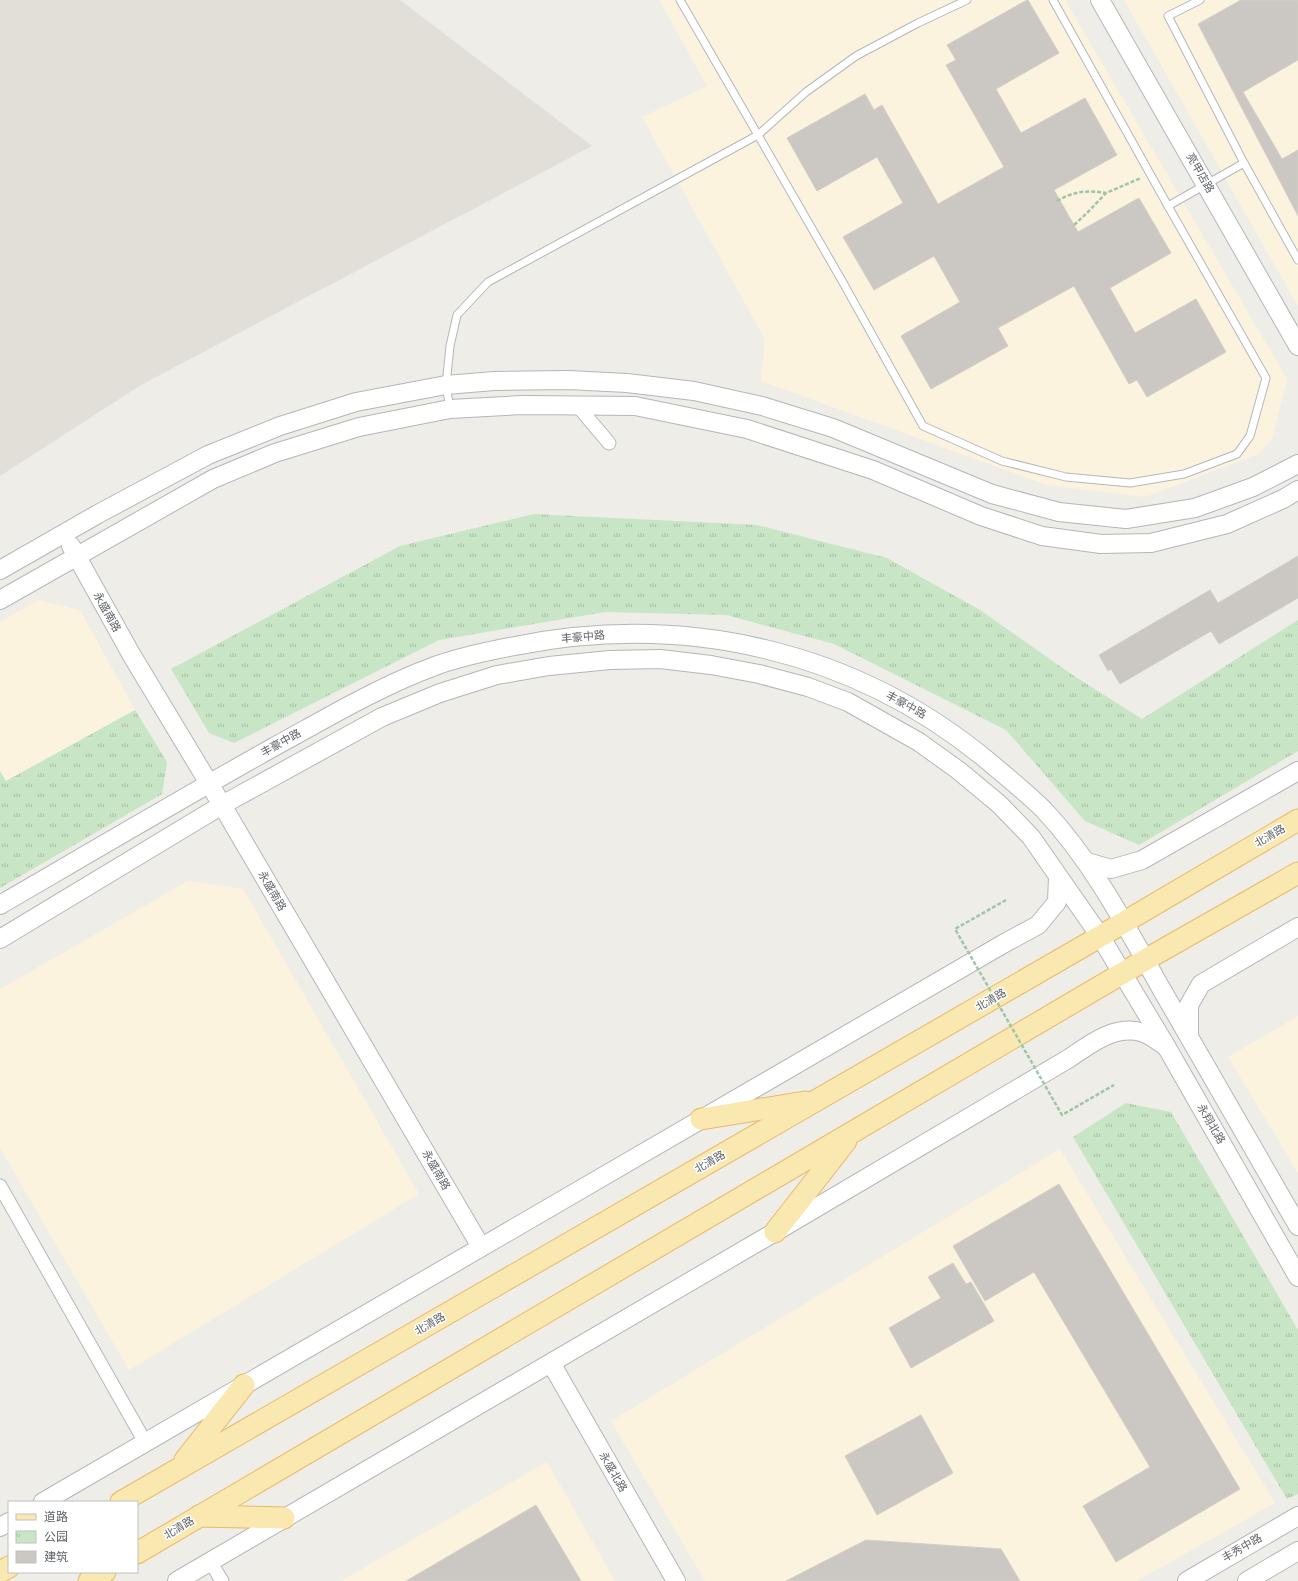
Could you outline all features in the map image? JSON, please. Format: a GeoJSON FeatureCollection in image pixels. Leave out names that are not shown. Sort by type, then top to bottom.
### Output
{"type":"FeatureCollection","features":[{"type":"Feature","properties":{"kind":"main road","name":"北清路"},"geometry":{"type":"LineString","coordinates":[[123,1501],[818,1100],[1298,820]]}},
{"type":"Feature","properties":{"kind":"main road","name":"北清路"},"geometry":{"type":"LineString","coordinates":[[138,1552],[1122,973],[1298,873]]}},
{"type":"Feature","properties":{"kind":"main road"},"geometry":{"type":"LineString","coordinates":[[701,1119],[818,1100]]}},
{"type":"Feature","properties":{"kind":"main road"},"geometry":{"type":"LineString","coordinates":[[775,1232],[854,1131]]}},
{"type":"Feature","properties":{"kind":"main road"},"geometry":{"type":"LineString","coordinates":[[178,1469],[244,1385]]}},
{"type":"Feature","properties":{"kind":"main road"},"geometry":{"type":"LineString","coordinates":[[200,1516],[284,1518]]}},
{"type":"Feature","properties":{"kind":"main road"},"geometry":{"type":"LineString","coordinates":[[90,1581],[103,1573]]}},
{"type":"Feature","properties":{"kind":"street","name":"亮甲店路"},"geometry":{"type":"LineString","coordinates":[[1100,0],[1207,184],[1298,346]]}},
{"type":"Feature","properties":{"kind":"street"},"geometry":{"type":"LineString","coordinates":[[0,570],[208,455],[280,426],[356,402],[446,385],[494,381],[568,380],[628,383],[694,391],[762,406],[833,428],[992,494],[1059,512],[1126,519],[1195,508],[1253,487],[1298,464]]}},
{"type":"Feature","properties":{"kind":"street"},"geometry":{"type":"LineString","coordinates":[[576,404],[609,442]]}},
{"type":"Feature","properties":{"kind":"street"},"geometry":{"type":"LineString","coordinates":[[0,600],[213,479],[275,453],[359,427],[450,409],[576,404],[635,406],[747,429],[873,470],[981,516],[1042,536],[1101,544],[1151,543],[1227,524],[1283,499],[1298,490]]}},
{"type":"Feature","properties":{"kind":"street","name":"永盛南路"},"geometry":{"type":"LineString","coordinates":[[64,534],[131,654],[222,805],[481,1247]]}},
{"type":"Feature","properties":{"kind":"street","name":"丰豪中路"},"geometry":{"type":"LineString","coordinates":[[0,905],[209,783],[367,696],[435,666],[488,651],[536,641],[578,636],[635,633],[688,636],[734,642],[780,652],[858,680],[899,700],[934,721],[972,747],[1011,780],[1044,811],[1086,862],[1145,960]]}},
{"type":"Feature","properties":{"kind":"street"},"geometry":{"type":"LineString","coordinates":[[0,939],[222,805],[382,717],[440,693],[497,675],[549,666],[610,660],[660,659],[738,670],[808,687],[848,702],[919,742],[958,770],[998,804],[1031,837],[1100,936]]}},
{"type":"Feature","properties":{"kind":"street"},"geometry":{"type":"LineString","coordinates":[[1086,862],[1111,869],[1142,860],[1298,771]]}},
{"type":"Feature","properties":{"kind":"street"},"geometry":{"type":"LineString","coordinates":[[45,1501],[701,1119],[1038,925],[1057,902],[1058,877]]}},
{"type":"Feature","properties":{"kind":"street"},"geometry":{"type":"LineString","coordinates":[[1189,1037],[1189,1005],[1201,984],[1298,927]]}},
{"type":"Feature","properties":{"kind":"street","name":"永翔北路"},"geometry":{"type":"LineString","coordinates":[[1100,936],[1166,1046],[1298,1277]]}},
{"type":"Feature","properties":{"kind":"street"},"geometry":{"type":"LineString","coordinates":[[1145,960],[1298,1226]]}},
{"type":"Feature","properties":{"kind":"street"},"geometry":{"type":"LineString","coordinates":[[177,1581],[775,1232],[1068,1059],[1098,1039],[1118,1031],[1141,1032],[1166,1046]]}},
{"type":"Feature","properties":{"kind":"street"},"geometry":{"type":"LineString","coordinates":[[1,1189],[145,1442]]}},
{"type":"Feature","properties":{"kind":"street","name":"永盛北路"},"geometry":{"type":"LineString","coordinates":[[551,1363],[676,1581]]}},
{"type":"Feature","properties":{"kind":"street","name":"丰秀中路"},"geometry":{"type":"LineString","coordinates":[[1187,1581],[1298,1516]]}},
{"type":"Feature","properties":{"kind":"street"},"geometry":{"type":"LineString","coordinates":[[1247,1581],[1298,1551]]}},
{"type":"Feature","properties":{"kind":"street"},"geometry":{"type":"LineString","coordinates":[[210,1561],[222,1581]]}},
{"type":"Feature","properties":{"kind":"lane"},"geometry":{"type":"LineString","coordinates":[[680,0],[841,279],[923,426],[1002,461],[1066,478],[1130,483],[1184,474],[1237,454],[1250,436],[1266,378],[1053,0]]}},
{"type":"Feature","properties":{"kind":"lane"},"geometry":{"type":"LineString","coordinates":[[450,409],[446,385],[450,346],[457,315],[488,282],[758,135],[806,92],[856,56],[918,23],[967,0]]}},
{"type":"Feature","properties":{"kind":"lane"},"geometry":{"type":"LineString","coordinates":[[1200,0],[1168,16],[1244,163],[1298,260]]}},
{"type":"Feature","properties":{"kind":"lane"},"geometry":{"type":"LineString","coordinates":[[1168,206],[1244,163]]}},
{"type":"Feature","properties":{"kind":"path"},"geometry":{"type":"LineString","coordinates":[[1074,225],[1106,193],[1150,174]]}},
{"type":"Feature","properties":{"kind":"path"},"geometry":{"type":"LineString","coordinates":[[1057,201],[1069,194],[1092,191],[1106,193]]}},
{"type":"Feature","properties":{"kind":"path"},"geometry":{"type":"LineString","coordinates":[[1006,900],[955,929],[1062,1115],[1114,1085]]}},
{"type":"Feature","properties":{"kind":"shaded area"},"geometry":{"type":"Polygon","coordinates":[[[0,0],[400,0],[592,146],[141,385],[0,476],[0,0]]]}},
{"type":"Feature","properties":{"kind":"shaded area"},"geometry":{"type":"Polygon","coordinates":[[[659,0],[1065,0],[1287,379],[1272,439],[1258,454],[1145,497],[1047,485],[761,381],[765,339],[642,117],[707,86],[659,0]]]}},
{"type":"Feature","properties":{"kind":"shaded area"},"geometry":{"type":"Polygon","coordinates":[[[1124,0],[1298,0],[1298,306],[1124,0]]]}},
{"type":"Feature","properties":{"kind":"shaded area"},"geometry":{"type":"Polygon","coordinates":[[[38,600],[80,610],[135,710],[6,781],[0,771],[0,622],[38,600]]]}},
{"type":"Feature","properties":{"kind":"shaded area"},"geometry":{"type":"Polygon","coordinates":[[[188,881],[243,889],[419,1194],[129,1370],[0,1148],[0,989],[188,881]]]}},
{"type":"Feature","properties":{"kind":"shaded area"},"geometry":{"type":"Polygon","coordinates":[[[1298,1016],[1298,1173],[1228,1057],[1298,1016]]]}},
{"type":"Feature","properties":{"kind":"shaded area"},"geometry":{"type":"Polygon","coordinates":[[[1060,1149],[1275,1503],[1137,1581],[705,1581],[611,1421],[1060,1149]]]}},
{"type":"Feature","properties":{"kind":"shaded area"},"geometry":{"type":"Polygon","coordinates":[[[547,1462],[615,1581],[341,1581],[547,1462]]]}},
{"type":"Feature","properties":{"kind":"green space"},"geometry":{"type":"Polygon","coordinates":[[[534,514],[757,525],[887,558],[980,610],[1071,674],[1142,719],[1298,620],[1298,751],[1139,845],[1085,821],[1006,730],[834,644],[726,615],[605,612],[439,640],[234,743],[209,733],[171,669],[400,546],[534,514]]]}},
{"type":"Feature","properties":{"kind":"green space"},"geometry":{"type":"Polygon","coordinates":[[[135,710],[167,762],[162,794],[0,888],[0,771],[6,781],[135,710]]]}},
{"type":"Feature","properties":{"kind":"green space"},"geometry":{"type":"Polygon","coordinates":[[[1126,1103],[1171,1112],[1298,1330],[1298,1494],[1287,1499],[1073,1137],[1126,1103]]]}},
{"type":"Feature","properties":{"kind":"building"},"geometry":{"type":"Polygon","coordinates":[[[1027,0],[1059,53],[996,89],[1021,133],[1085,98],[1117,155],[1054,190],[1078,232],[1139,198],[1171,253],[1110,288],[1135,333],[1196,299],[1226,352],[1147,397],[1137,380],[1129,384],[1074,286],[998,328],[1008,346],[931,389],[901,336],[960,302],[934,256],[874,290],[843,237],[903,203],[877,157],[817,191],[787,138],[865,94],[874,110],[882,105],[938,204],[1004,167],[946,65],[956,60],[947,45],[1027,0]]]}},
{"type":"Feature","properties":{"kind":"building"},"geometry":{"type":"Polygon","coordinates":[[[1241,0],[1298,0],[1298,60],[1243,92],[1282,159],[1298,150],[1298,216],[1198,24],[1241,0]]]}},
{"type":"Feature","properties":{"kind":"building"},"geometry":{"type":"Polygon","coordinates":[[[1298,556],[1298,598],[1219,644],[1211,631],[1120,684],[1111,669],[1108,671],[1099,655],[1210,590],[1218,603],[1298,556]]]}},
{"type":"Feature","properties":{"kind":"building"},"geometry":{"type":"Polygon","coordinates":[[[1059,1184],[1240,1489],[1116,1562],[1083,1506],[1150,1467],[1034,1272],[985,1301],[953,1246],[1059,1184]]]}},
{"type":"Feature","properties":{"kind":"building"},"geometry":{"type":"Polygon","coordinates":[[[953,1263],[966,1284],[971,1282],[994,1321],[911,1368],[889,1328],[941,1298],[928,1277],[953,1263]]]}},
{"type":"Feature","properties":{"kind":"building"},"geometry":{"type":"Polygon","coordinates":[[[921,1415],[953,1473],[877,1515],[845,1456],[921,1415]]]}},
{"type":"Feature","properties":{"kind":"building"},"geometry":{"type":"Polygon","coordinates":[[[536,1505],[581,1581],[406,1581],[536,1505]]]}},
{"type":"Feature","properties":{"kind":"building"},"geometry":{"type":"Polygon","coordinates":[[[866,1540],[1001,1549],[1020,1581],[786,1581],[866,1540]]]}}]}
